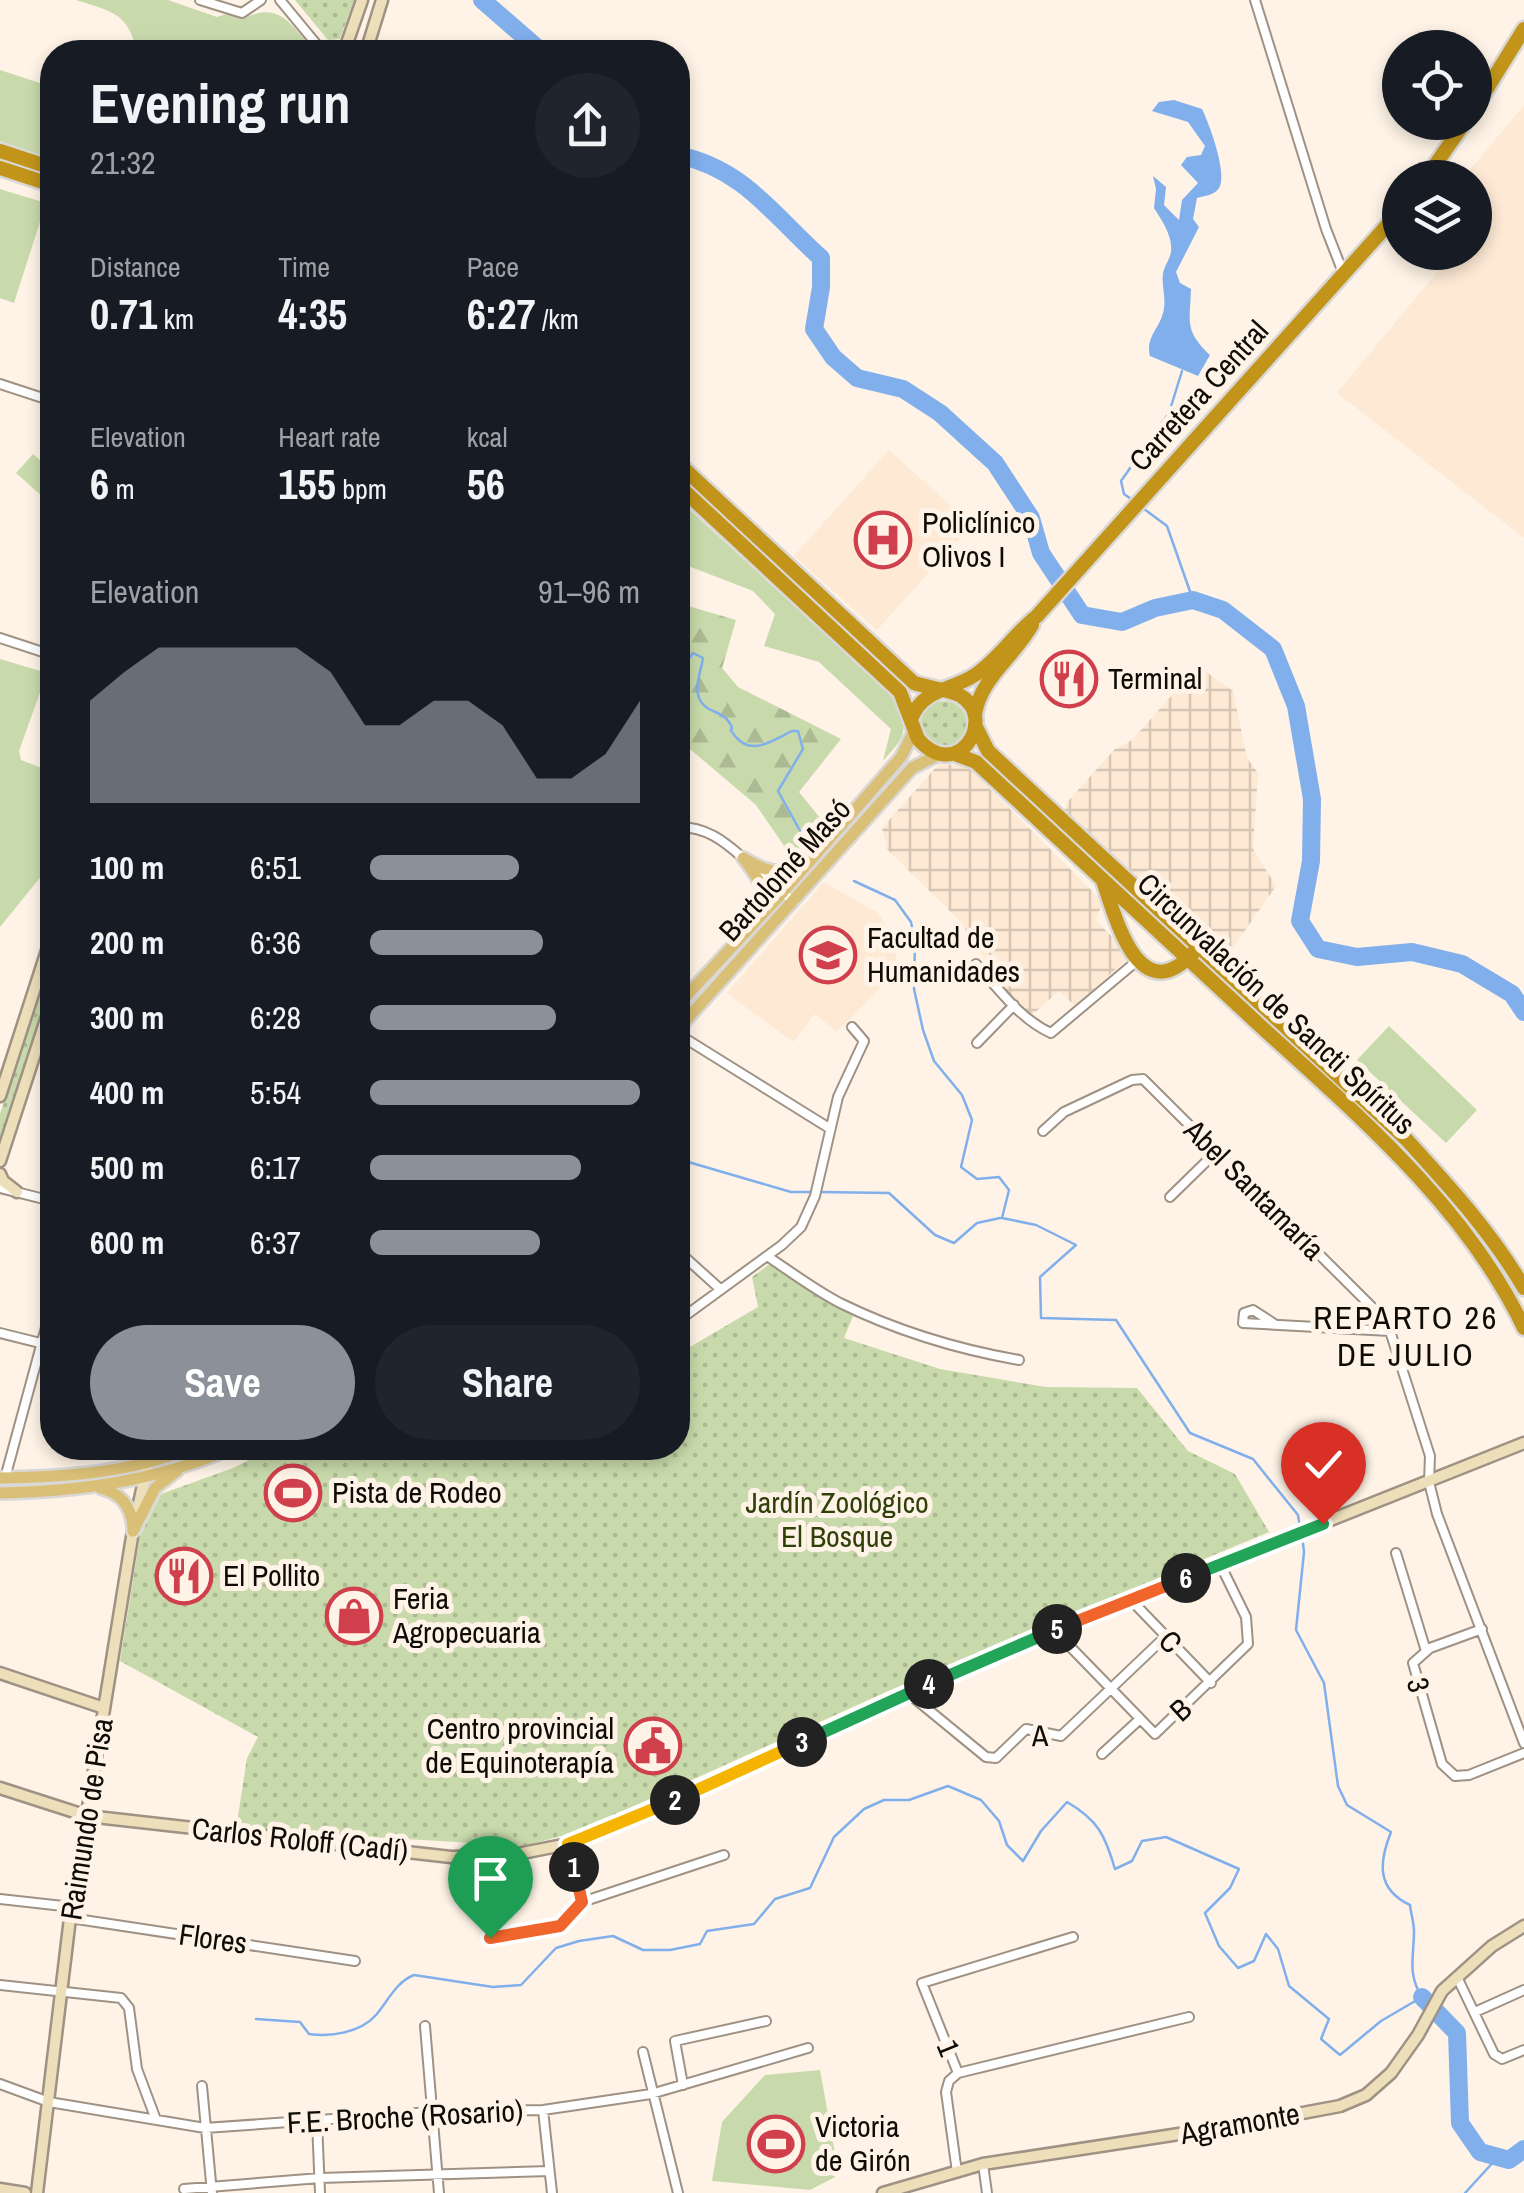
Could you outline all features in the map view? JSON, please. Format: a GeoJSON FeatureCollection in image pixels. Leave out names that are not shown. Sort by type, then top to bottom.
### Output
{"type":"FeatureCollection","features":[{"type":"Feature","properties":{"kind":"highway"},"geometry":{"type":"LineString","coordinates":[[1492,80],[1524,28]]}},
{"type":"Feature","properties":{"kind":"highway"},"geometry":{"type":"LineString","coordinates":[[0,151],[40,164]]}},
{"type":"Feature","properties":{"kind":"highway"},"geometry":{"type":"LineString","coordinates":[[0,168],[40,181]]}},
{"type":"Feature","properties":{"kind":"highway","name":"Carretera Central"},"geometry":{"type":"LineString","coordinates":[[1038,616],[1382,232]]}},
{"type":"Feature","properties":{"kind":"highway"},"geometry":{"type":"LineString","coordinates":[[690,474],[914,682],[964,698],[975,720]]}},
{"type":"Feature","properties":{"kind":"highway"},"geometry":{"type":"LineString","coordinates":[[690,495],[900,692],[923,745],[946,755],[972,739],[976,703],[1038,616]]}},
{"type":"Feature","properties":{"kind":"highway"},"geometry":{"type":"LineString","coordinates":[[913,724],[922,700],[980,672],[1016,632],[1038,616]]}},
{"type":"Feature","properties":{"kind":"highway","name":"Circunvalación de Sancti Spíritus"},"geometry":{"type":"LineString","coordinates":[[975,720],[988,751],[1406,1139],[1504,1254],[1524,1288]]}},
{"type":"Feature","properties":{"kind":"highway","name":"Circunvalación de Sancti Spíritus"},"geometry":{"type":"LineString","coordinates":[[946,755],[976,762],[1362,1120],[1435,1195],[1510,1298],[1524,1328]]}},
{"type":"Feature","properties":{"kind":"highway"},"geometry":{"type":"LineString","coordinates":[[1046,826],[1052,809]]}},
{"type":"Feature","properties":{"kind":"highway"},"geometry":{"type":"LineString","coordinates":[[1103,880],[1124,944],[1150,969],[1163,971],[1179,966],[1199,946]]}},
{"type":"Feature","properties":{"kind":"main road","name":"Bartolomé Masó"},"geometry":{"type":"LineString","coordinates":[[690,992],[902,757],[913,724]]}},
{"type":"Feature","properties":{"kind":"main road","name":"Bartolomé Masó"},"geometry":{"type":"LineString","coordinates":[[690,1019],[912,768],[946,755]]}},
{"type":"Feature","properties":{"kind":"main road"},"geometry":{"type":"LineString","coordinates":[[743,858],[776,873],[790,871],[818,853]]}},
{"type":"Feature","properties":{"kind":"main road"},"geometry":{"type":"LineString","coordinates":[[743,858],[762,884],[765,896],[758,919]]}},
{"type":"Feature","properties":{"kind":"main road"},"geometry":{"type":"LineString","coordinates":[[2,1478],[74,1475],[155,1460]]}},
{"type":"Feature","properties":{"kind":"main road"},"geometry":{"type":"LineString","coordinates":[[0,1494],[144,1478],[201,1460]]}},
{"type":"Feature","properties":{"kind":"main road"},"geometry":{"type":"LineString","coordinates":[[134,1531],[155,1488],[181,1468]]}},
{"type":"Feature","properties":{"kind":"main road"},"geometry":{"type":"LineString","coordinates":[[96,1486],[125,1502],[134,1531]]}},
{"type":"Feature","properties":{"kind":"street"},"geometry":{"type":"LineString","coordinates":[[200,0],[242,13],[261,0]]}},
{"type":"Feature","properties":{"kind":"street"},"geometry":{"type":"LineString","coordinates":[[280,0],[312,40]]}},
{"type":"Feature","properties":{"kind":"street"},"geometry":{"type":"LineString","coordinates":[[348,40],[362,0]]}},
{"type":"Feature","properties":{"kind":"street"},"geometry":{"type":"LineString","coordinates":[[370,40],[382,0]]}},
{"type":"Feature","properties":{"kind":"street"},"geometry":{"type":"LineString","coordinates":[[1255,0],[1344,276]]}},
{"type":"Feature","properties":{"kind":"street"},"geometry":{"type":"LineString","coordinates":[[0,384],[40,397]]}},
{"type":"Feature","properties":{"kind":"street"},"geometry":{"type":"LineString","coordinates":[[0,638],[40,651]]}},
{"type":"Feature","properties":{"kind":"street"},"geometry":{"type":"LineString","coordinates":[[690,827],[719,837],[794,902]]}},
{"type":"Feature","properties":{"kind":"street"},"geometry":{"type":"LineString","coordinates":[[976,964],[1039,1028],[1050,1033],[1138,960]]}},
{"type":"Feature","properties":{"kind":"street"},"geometry":{"type":"LineString","coordinates":[[0,1096],[40,972]]}},
{"type":"Feature","properties":{"kind":"street"},"geometry":{"type":"LineString","coordinates":[[976,1043],[1014,1004]]}},
{"type":"Feature","properties":{"kind":"street"},"geometry":{"type":"LineString","coordinates":[[690,1311],[801,1227],[815,1196],[838,1097],[864,1041],[852,1027]]}},
{"type":"Feature","properties":{"kind":"street"},"geometry":{"type":"LineString","coordinates":[[0,1161],[40,1038]]}},
{"type":"Feature","properties":{"kind":"street"},"geometry":{"type":"LineString","coordinates":[[690,1040],[829,1128]]}},
{"type":"Feature","properties":{"kind":"street","name":"Abel Santamaría"},"geometry":{"type":"LineString","coordinates":[[1043,1131],[1064,1112],[1132,1080],[1143,1079],[1382,1317],[1430,1456],[1429,1482],[1438,1514],[1524,1742]]}},
{"type":"Feature","properties":{"kind":"street"},"geometry":{"type":"LineString","coordinates":[[1170,1197],[1217,1151]]}},
{"type":"Feature","properties":{"kind":"street"},"geometry":{"type":"LineString","coordinates":[[0,1174],[17,1192]]}},
{"type":"Feature","properties":{"kind":"street"},"geometry":{"type":"LineString","coordinates":[[0,1188],[40,1198]]}},
{"type":"Feature","properties":{"kind":"street"},"geometry":{"type":"LineString","coordinates":[[0,1196],[17,1192]]}},
{"type":"Feature","properties":{"kind":"street"},"geometry":{"type":"LineString","coordinates":[[767,1256],[836,1301],[887,1324],[958,1349],[1019,1360]]}},
{"type":"Feature","properties":{"kind":"street"},"geometry":{"type":"LineString","coordinates":[[690,1261],[719,1288]]}},
{"type":"Feature","properties":{"kind":"street"},"geometry":{"type":"LineString","coordinates":[[1276,1325],[1390,1331]]}},
{"type":"Feature","properties":{"kind":"street"},"geometry":{"type":"LineString","coordinates":[[0,1333],[40,1343]]}},
{"type":"Feature","properties":{"kind":"street"},"geometry":{"type":"LineString","coordinates":[[2,1478],[40,1351]]}},
{"type":"Feature","properties":{"kind":"street","name":"Carlos Roloff (Cadí)"},"geometry":{"type":"LineString","coordinates":[[0,1788],[88,1816],[451,1857],[506,1856],[568,1844],[632,1820],[1054,1630],[1524,1444]]}},
{"type":"Feature","properties":{"kind":"street","name":"Raimundo de Pisa"},"geometry":{"type":"LineString","coordinates":[[37,2193],[71,1912],[147,1460]]}},
{"type":"Feature","properties":{"kind":"street"},"geometry":{"type":"LineString","coordinates":[[1396,1554],[1426,1651]]}},
{"type":"Feature","properties":{"kind":"street","name":"B"},"geometry":{"type":"LineString","coordinates":[[1054,1630],[1155,1734],[1248,1644],[1246,1617],[1220,1564]]}},
{"type":"Feature","properties":{"kind":"street","name":"C"},"geometry":{"type":"LineString","coordinates":[[1131,1600],[1211,1683]]}},
{"type":"Feature","properties":{"kind":"street","name":"3"},"geometry":{"type":"LineString","coordinates":[[1482,1629],[1426,1651],[1416,1658],[1412,1670],[1442,1764],[1455,1776],[1469,1775],[1524,1753]]}},
{"type":"Feature","properties":{"kind":"street","name":"A"},"geometry":{"type":"LineString","coordinates":[[908,1693],[986,1758],[996,1758],[1026,1730],[1060,1736],[1165,1637]]}},
{"type":"Feature","properties":{"kind":"street"},"geometry":{"type":"LineString","coordinates":[[0,1673],[104,1708]]}},
{"type":"Feature","properties":{"kind":"street"},"geometry":{"type":"LineString","coordinates":[[1102,1754],[1140,1719]]}},
{"type":"Feature","properties":{"kind":"street"},"geometry":{"type":"LineString","coordinates":[[568,1844],[582,1902]]}},
{"type":"Feature","properties":{"kind":"street"},"geometry":{"type":"LineString","coordinates":[[490,1938],[560,1926],[582,1902],[724,1855]]}},
{"type":"Feature","properties":{"kind":"street","name":"Flores"},"geometry":{"type":"LineString","coordinates":[[0,1899],[355,1961]]}},
{"type":"Feature","properties":{"kind":"street","name":"Agramonte"},"geometry":{"type":"LineString","coordinates":[[888,2192],[983,2164],[1238,2126],[1340,2106],[1366,2095],[1390,2073],[1442,1990],[1492,1946],[1524,1926]]}},
{"type":"Feature","properties":{"kind":"street","name":"1"},"geometry":{"type":"LineString","coordinates":[[956,2172],[946,2092],[949,2081],[958,2073],[922,1983],[1073,1938]]}},
{"type":"Feature","properties":{"kind":"street"},"geometry":{"type":"LineString","coordinates":[[1457,1977],[1494,2054],[1502,2060],[1524,2050]]}},
{"type":"Feature","properties":{"kind":"street"},"geometry":{"type":"LineString","coordinates":[[0,1986],[121,1998],[129,2008],[137,2069],[156,2118]]}},
{"type":"Feature","properties":{"kind":"street"},"geometry":{"type":"LineString","coordinates":[[1474,2012],[1524,1990]]}},
{"type":"Feature","properties":{"kind":"street"},"geometry":{"type":"LineString","coordinates":[[958,2073],[1189,2018]]}},
{"type":"Feature","properties":{"kind":"street"},"geometry":{"type":"LineString","coordinates":[[682,2085],[675,2041],[766,2021]]}},
{"type":"Feature","properties":{"kind":"street"},"geometry":{"type":"LineString","coordinates":[[425,2026],[439,2193]]}},
{"type":"Feature","properties":{"kind":"street","name":"F.E. Broche (Rosario)"},"geometry":{"type":"LineString","coordinates":[[0,2084],[49,2102],[205,2128],[431,2112],[543,2110],[652,2094],[808,2048]]}},
{"type":"Feature","properties":{"kind":"street"},"geometry":{"type":"LineString","coordinates":[[643,2052],[678,2193]]}},
{"type":"Feature","properties":{"kind":"street"},"geometry":{"type":"LineString","coordinates":[[202,2086],[212,2190]]}},
{"type":"Feature","properties":{"kind":"street"},"geometry":{"type":"LineString","coordinates":[[543,2110],[552,2193]]}},
{"type":"Feature","properties":{"kind":"street"},"geometry":{"type":"LineString","coordinates":[[317,2121],[320,2193]]}},
{"type":"Feature","properties":{"kind":"street"},"geometry":{"type":"LineString","coordinates":[[983,2164],[988,2193]]}},
{"type":"Feature","properties":{"kind":"street"},"geometry":{"type":"LineString","coordinates":[[184,2190],[320,2178],[549,2170]]}},
{"type":"Feature","properties":{"kind":"street"},"geometry":{"type":"LineString","coordinates":[[0,2189],[26,2193]]}},
{"type":"Feature","properties":{"kind":"shaded area"},"geometry":{"type":"Polygon","coordinates":[[[1524,105],[1524,538],[1337,393],[1439,270],[1492,270],[1492,160],[1478,160],[1524,105]]]}},
{"type":"Feature","properties":{"kind":"shaded area","name":"Policlínico Olivos I"},"geometry":{"type":"Polygon","coordinates":[[[889,450],[972,525],[877,630],[794,556],[889,450]]]}},
{"type":"Feature","properties":{"kind":"shaded area"},"geometry":{"type":"Polygon","coordinates":[[[1198,666],[1233,691],[1247,758],[1258,773],[1253,849],[1276,886],[1225,959],[1064,810],[1115,749],[1132,740],[1198,666]]]}},
{"type":"Feature","properties":{"kind":"shaded area"},"geometry":{"type":"Polygon","coordinates":[[[939,764],[967,766],[1103,902],[1096,920],[1130,956],[1075,1006],[1059,991],[1032,1015],[1006,992],[959,920],[887,849],[882,828],[939,764]]]}},
{"type":"Feature","properties":{"kind":"shaded area","name":"Facultad de Humanidades"},"geometry":{"type":"Polygon","coordinates":[[[824,882],[878,913],[895,939],[897,971],[837,1032],[815,1014],[793,1042],[727,993],[824,882]]]}},
{"type":"Feature","properties":{"kind":"green space"},"geometry":{"type":"Polygon","coordinates":[[[76,0],[168,0],[217,17],[226,14],[243,19],[266,12],[284,18],[304,40],[133,40],[123,21],[109,11],[76,0]]]}},
{"type":"Feature","properties":{"kind":"green space"},"geometry":{"type":"Polygon","coordinates":[[[295,0],[354,0],[340,39],[328,40],[295,0]]]}},
{"type":"Feature","properties":{"kind":"green space"},"geometry":{"type":"Polygon","coordinates":[[[0,70],[40,83],[40,155],[0,141],[0,70]]]}},
{"type":"Feature","properties":{"kind":"green space"},"geometry":{"type":"Polygon","coordinates":[[[0,189],[40,201],[40,222],[14,303],[0,298],[0,189]]]}},
{"type":"Feature","properties":{"kind":"green space"},"geometry":{"type":"Polygon","coordinates":[[[33,454],[40,460],[40,495],[16,473],[33,454]]]}},
{"type":"Feature","properties":{"kind":"green space"},"geometry":{"type":"Polygon","coordinates":[[[690,510],[898,702],[902,734],[883,761],[891,729],[819,662],[764,646],[775,614],[753,591],[690,567],[690,510]]]}},
{"type":"Feature","properties":{"kind":"green space"},"geometry":{"type":"Polygon","coordinates":[[[690,607],[736,620],[722,668],[738,687],[841,739],[799,792],[828,828],[791,856],[756,805],[690,749],[690,607]]]}},
{"type":"Feature","properties":{"kind":"green space"},"geometry":{"type":"Polygon","coordinates":[[[0,659],[40,671],[40,692],[19,751],[21,760],[40,767],[40,878],[0,927],[0,659]]]}},
{"type":"Feature","properties":{"kind":"green space"},"geometry":{"type":"Polygon","coordinates":[[[944,701],[960,708],[967,724],[960,740],[944,747],[928,740],[921,724],[928,708],[944,701]]]}},
{"type":"Feature","properties":{"kind":"green space"},"geometry":{"type":"Polygon","coordinates":[[[40,991],[40,1023],[0,1146],[0,1114],[40,991]]]}},
{"type":"Feature","properties":{"kind":"green space"},"geometry":{"type":"Polygon","coordinates":[[[1389,1026],[1477,1110],[1446,1143],[1357,1060],[1389,1026]]]}},
{"type":"Feature","properties":{"kind":"green space","name":"Jardín Zoológico El Bosque"},"geometry":{"type":"Polygon","coordinates":[[[770,1264],[853,1316],[844,1338],[940,1369],[1046,1387],[1137,1388],[1188,1451],[1235,1474],[1269,1532],[888,1691],[577,1832],[523,1846],[236,1829],[247,1758],[258,1737],[120,1661],[140,1536],[161,1494],[249,1460],[690,1460],[690,1347],[758,1307],[752,1277],[770,1264]]]}},
{"type":"Feature","properties":{"kind":"green space","name":"Victoria de Girón"},"geometry":{"type":"Polygon","coordinates":[[[820,2070],[837,2165],[835,2177],[810,2190],[712,2181],[722,2122],[765,2075],[820,2070]]]}},
{"type":"Feature","properties":{"kind":"water"},"geometry":{"type":"Polygon","coordinates":[[[1174,100],[1202,109],[1221,172],[1217,190],[1197,198],[1193,219],[1199,227],[1176,272],[1180,283],[1191,289],[1192,332],[1210,355],[1198,376],[1150,356],[1149,350],[1163,313],[1163,274],[1171,246],[1154,208],[1153,176],[1166,187],[1164,205],[1179,220],[1182,200],[1198,183],[1181,165],[1187,157],[1201,155],[1205,146],[1188,122],[1152,111],[1159,102],[1174,100]]]}},
{"type":"Feature","properties":{"kind":"waterway"},"geometry":{"type":"LineString","coordinates":[[482,0],[528,40]]}},
{"type":"Feature","properties":{"kind":"waterway"},"geometry":{"type":"LineString","coordinates":[[690,159],[740,182],[821,258],[814,329],[833,357],[857,378],[903,389],[940,413],[995,463],[1031,518],[1041,553],[1082,615],[1122,622],[1155,608],[1193,600],[1223,610],[1273,649],[1296,706],[1312,799],[1311,861],[1300,921],[1318,949],[1357,957],[1412,952],[1462,964],[1512,994],[1524,1012]]}},
{"type":"Feature","properties":{"kind":"waterway"},"geometry":{"type":"LineString","coordinates":[[1134,501],[1124,494],[1121,481],[1169,413],[1182,371]]}},
{"type":"Feature","properties":{"kind":"waterway"},"geometry":{"type":"LineString","coordinates":[[1140,506],[1167,526],[1193,600]]}},
{"type":"Feature","properties":{"kind":"waterway"},"geometry":{"type":"LineString","coordinates":[[690,657],[693,653],[703,658],[697,686],[699,699],[727,719],[741,742],[763,745],[798,731],[803,749],[778,791],[804,838]]}},
{"type":"Feature","properties":{"kind":"waterway"},"geometry":{"type":"LineString","coordinates":[[854,881],[895,900],[911,922],[915,943],[914,989],[923,1030],[934,1061],[962,1095],[972,1120],[961,1167],[977,1179],[999,1177],[1009,1190],[1002,1218],[1036,1225],[1076,1245],[1040,1277],[1041,1318],[1116,1320],[1190,1433],[1253,1459],[1298,1515],[1300,1528]]}},
{"type":"Feature","properties":{"kind":"waterway"},"geometry":{"type":"LineString","coordinates":[[690,1163],[791,1192],[811,1192]]}},
{"type":"Feature","properties":{"kind":"waterway"},"geometry":{"type":"LineString","coordinates":[[819,1192],[889,1193],[935,1235],[954,1243],[977,1223],[1000,1218]]}},
{"type":"Feature","properties":{"kind":"waterway"},"geometry":{"type":"LineString","coordinates":[[256,2019],[300,2022],[309,2034],[335,2034],[369,2021],[397,1987],[414,1975],[493,1987],[521,1985],[556,1948],[579,1941],[613,1936],[643,1950],[700,1944],[707,1931],[754,1924],[775,1899],[810,1888],[834,1837],[864,1809],[884,1800],[909,1800],[948,1786],[981,1800],[999,1821],[1007,1845],[1023,1861],[1041,1831],[1067,1802],[1099,1830],[1115,1869],[1132,1861],[1142,1841],[1166,1837],[1239,1869],[1230,1888],[1205,1913],[1219,1946],[1238,1968],[1254,1961],[1266,1934],[1278,1949],[1289,1986],[1329,2019],[1321,2039],[1340,2055],[1381,2021],[1422,1997],[1413,1973],[1410,1905],[1391,1891],[1383,1874],[1391,1832],[1347,1805],[1338,1786],[1324,1683],[1296,1630],[1304,1552],[1302,1535]]}},
{"type":"Feature","properties":{"kind":"waterway"},"geometry":{"type":"LineString","coordinates":[[1422,1997],[1457,2033],[1460,2123],[1480,2152],[1509,2160],[1524,2149]]}},
{"type":"Feature","properties":{"kind":"waterway"},"geometry":{"type":"LineString","coordinates":[[1465,2193],[1498,2157]]}},
{"type":"Feature","properties":{"kind":"place","name":"Policlínico Olivos I"},"geometry":{"type":"Point","coordinates":[883,540]}},
{"type":"Feature","properties":{"kind":"place","name":"Terminal"},"geometry":{"type":"Point","coordinates":[1069,679]}},
{"type":"Feature","properties":{"kind":"place","name":"Facultad de Humanidades"},"geometry":{"type":"Point","coordinates":[828,955]}},
{"type":"Feature","properties":{"kind":"place","name":"Pista de Rodeo"},"geometry":{"type":"Point","coordinates":[293,1493]}},
{"type":"Feature","properties":{"kind":"place","name":"El Pollito"},"geometry":{"type":"Point","coordinates":[184,1576]}},
{"type":"Feature","properties":{"kind":"place","name":"Feria Agropecuaria"},"geometry":{"type":"Point","coordinates":[354,1616]}},
{"type":"Feature","properties":{"kind":"place","name":"Centro provincial de Equinoterapía"},"geometry":{"type":"Point","coordinates":[653,1746]}},
{"type":"Feature","properties":{"kind":"place","name":"Victoria de Girón"},"geometry":{"type":"Point","coordinates":[776,2144]}},
{"type":"Feature","properties":{"kind":"district","name":"REPARTO 26 DE JULIO"},"geometry":{"type":"Point","coordinates":[1406,1336]}},
{"type":"Feature","properties":{"kind":"route"},"geometry":{"type":"LineString","coordinates":[[490,1938],[560,1926],[582,1902],[568,1844],[632,1820],[1054,1630],[1323,1524]]}}]}
